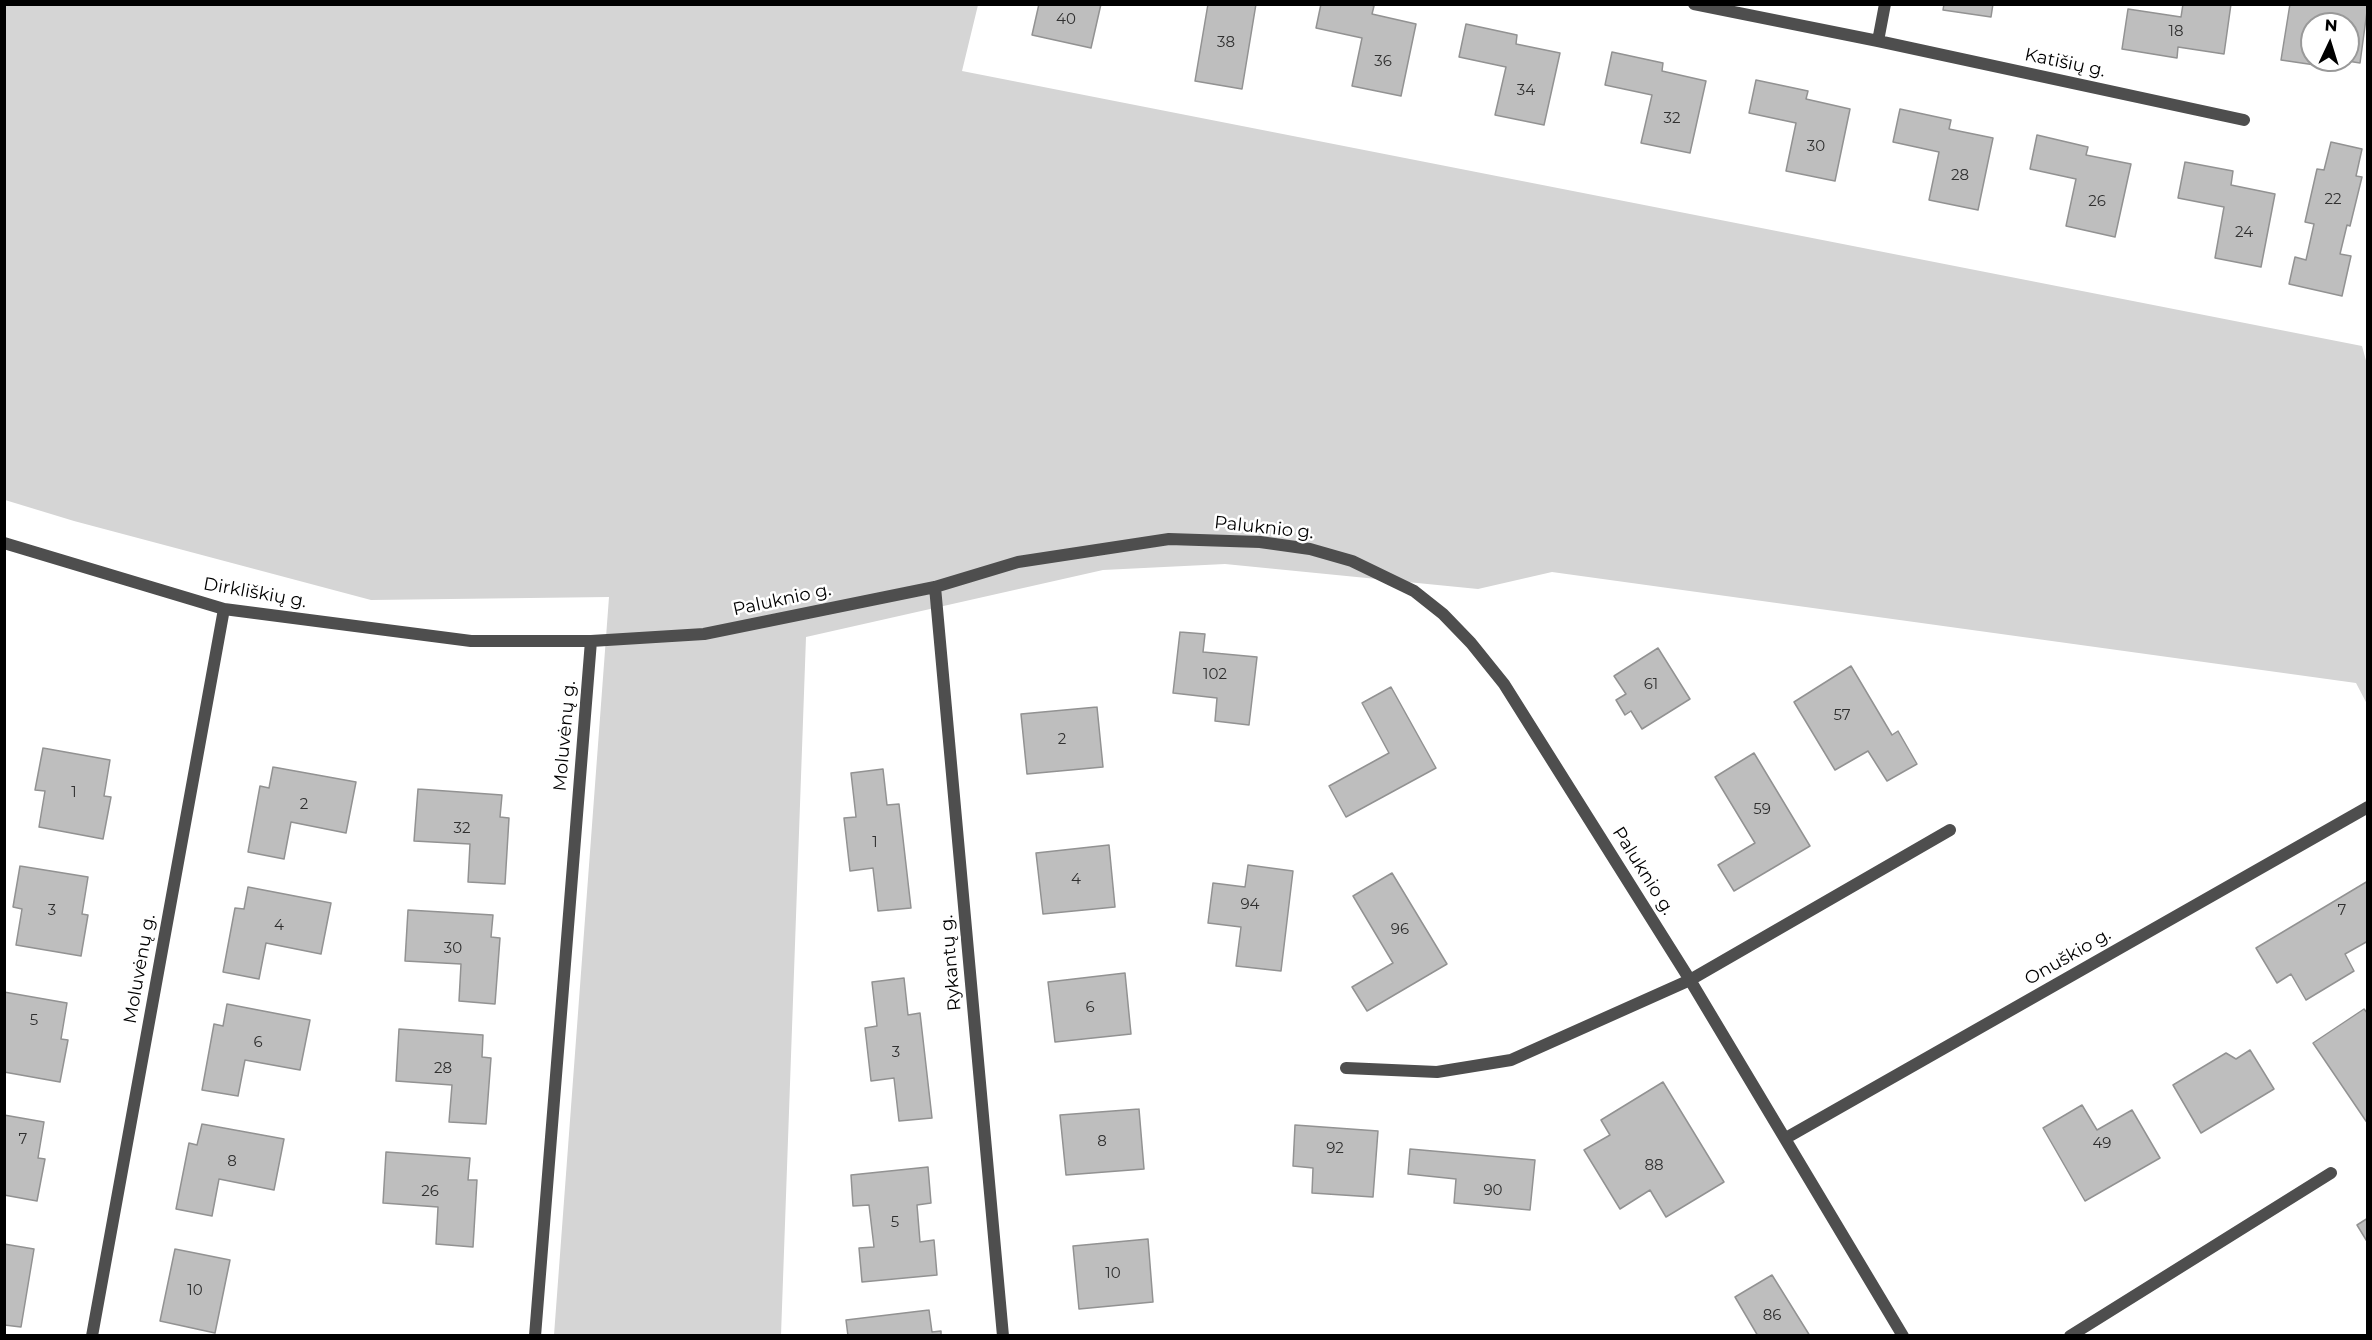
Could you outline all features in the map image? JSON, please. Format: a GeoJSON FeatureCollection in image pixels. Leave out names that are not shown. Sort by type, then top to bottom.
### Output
{"type":"FeatureCollection","features":[{"type":"Feature","properties":{"kind":"street","name":"Katišių g."},"geometry":{"type":"LineString","coordinates":[[1694,4],[2244,120]]}},
{"type":"Feature","properties":{"kind":"street"},"geometry":{"type":"LineString","coordinates":[[1878,41],[1885,4]]}},
{"type":"Feature","properties":{"kind":"street","name":"Paluknio g."},"geometry":{"type":"LineString","coordinates":[[471,641],[591,641],[704,634],[935,587],[1018,562],[1169,539],[1260,542],[1310,549],[1352,561],[1414,591],[1443,614],[1471,643],[1503,684],[1690,980],[1903,1335]]}},
{"type":"Feature","properties":{"kind":"street","name":"Dirkliškių g."},"geometry":{"type":"LineString","coordinates":[[4,543],[224,609],[471,641]]}},
{"type":"Feature","properties":{"kind":"street","name":"Rykantų g."},"geometry":{"type":"LineString","coordinates":[[935,587],[1003,1335]]}},
{"type":"Feature","properties":{"kind":"street","name":"Moluvėnų g."},"geometry":{"type":"LineString","coordinates":[[92,1335],[224,609]]}},
{"type":"Feature","properties":{"kind":"street","name":"Moluvėnų g."},"geometry":{"type":"LineString","coordinates":[[535,1335],[591,641]]}},
{"type":"Feature","properties":{"kind":"street","name":"Onuškio g."},"geometry":{"type":"LineString","coordinates":[[1786,1138],[2367,807]]}},
{"type":"Feature","properties":{"kind":"street"},"geometry":{"type":"LineString","coordinates":[[1346,1068],[1437,1072],[1511,1060],[1690,980],[1950,830]]}},
{"type":"Feature","properties":{"kind":"street"},"geometry":{"type":"LineString","coordinates":[[2070,1335],[2331,1173]]}},
{"type":"Feature","properties":{"kind":"shaded area"},"geometry":{"type":"Polygon","coordinates":[[[4,5],[978,5],[962,71],[2362,346],[2368,368],[2367,704],[2356,683],[1552,572],[1478,589],[1225,564],[1103,570],[806,637],[781,1335],[554,1335],[609,597],[371,600],[74,521],[5,500],[4,5]]]}},
{"type":"Feature","properties":{"kind":"building"},"geometry":{"type":"Polygon","coordinates":[[[1039,4],[1101,4],[1091,48],[1032,35],[1039,4]]]}},
{"type":"Feature","properties":{"kind":"building"},"geometry":{"type":"Polygon","coordinates":[[[1208,4],[1256,4],[1242,89],[1195,81],[1208,4]]]}},
{"type":"Feature","properties":{"kind":"building"},"geometry":{"type":"Polygon","coordinates":[[[1321,4],[1368,4],[1374,6],[1372,14],[1416,24],[1401,96],[1352,86],[1362,38],[1316,28],[1321,4]]]}},
{"type":"Feature","properties":{"kind":"building"},"geometry":{"type":"Polygon","coordinates":[[[1944,4],[1993,4],[1991,17],[1943,10],[1944,4]]]}},
{"type":"Feature","properties":{"kind":"building"},"geometry":{"type":"Polygon","coordinates":[[[2183,4],[2231,4],[2224,54],[2178,47],[2177,58],[2122,49],[2128,9],[2181,17],[2183,4]]]}},
{"type":"Feature","properties":{"kind":"building"},"geometry":{"type":"Polygon","coordinates":[[[2290,4],[2368,4],[2360,63],[2360,12],[2300,12],[2300,63],[2281,60],[2290,4]]]}},
{"type":"Feature","properties":{"kind":"building"},"geometry":{"type":"Polygon","coordinates":[[[1466,24],[1517,35],[1516,44],[1560,53],[1544,125],[1495,115],[1506,67],[1459,57],[1466,24]]]}},
{"type":"Feature","properties":{"kind":"building"},"geometry":{"type":"Polygon","coordinates":[[[1612,52],[1663,63],[1662,71],[1706,81],[1690,153],[1641,143],[1652,95],[1605,85],[1612,52]]]}},
{"type":"Feature","properties":{"kind":"building"},"geometry":{"type":"Polygon","coordinates":[[[1756,80],[1808,91],[1806,99],[1850,109],[1835,181],[1786,171],[1796,123],[1749,113],[1756,80]]]}},
{"type":"Feature","properties":{"kind":"building"},"geometry":{"type":"Polygon","coordinates":[[[1900,109],[1951,120],[1949,129],[1993,138],[1978,210],[1929,200],[1939,152],[1893,142],[1900,109]]]}},
{"type":"Feature","properties":{"kind":"building"},"geometry":{"type":"Polygon","coordinates":[[[2037,135],[2088,147],[2086,155],[2131,164],[2115,237],[2066,226],[2076,179],[2030,169],[2037,135]]]}},
{"type":"Feature","properties":{"kind":"building"},"geometry":{"type":"Polygon","coordinates":[[[2331,142],[2362,149],[2356,176],[2362,177],[2350,226],[2347,225],[2340,254],[2351,256],[2342,296],[2289,284],[2295,257],[2306,260],[2314,224],[2305,222],[2317,169],[2324,170],[2331,142]]]}},
{"type":"Feature","properties":{"kind":"building"},"geometry":{"type":"Polygon","coordinates":[[[2185,162],[2233,171],[2231,185],[2275,194],[2261,267],[2215,258],[2224,207],[2178,198],[2185,162]]]}},
{"type":"Feature","properties":{"kind":"building"},"geometry":{"type":"Polygon","coordinates":[[[1180,632],[1205,634],[1203,652],[1257,657],[1249,725],[1215,721],[1217,698],[1173,693],[1180,632]]]}},
{"type":"Feature","properties":{"kind":"building"},"geometry":{"type":"Polygon","coordinates":[[[1658,648],[1690,699],[1642,729],[1631,711],[1625,715],[1616,700],[1626,694],[1614,676],[1658,648]]]}},
{"type":"Feature","properties":{"kind":"building"},"geometry":{"type":"Polygon","coordinates":[[[1851,666],[1892,735],[1898,731],[1917,764],[1887,781],[1868,751],[1835,770],[1794,702],[1851,666]]]}},
{"type":"Feature","properties":{"kind":"building"},"geometry":{"type":"Polygon","coordinates":[[[1391,687],[1436,768],[1346,817],[1329,786],[1389,753],[1362,703],[1391,687]]]}},
{"type":"Feature","properties":{"kind":"building"},"geometry":{"type":"Polygon","coordinates":[[[1097,707],[1103,767],[1027,774],[1021,714],[1097,707]]]}},
{"type":"Feature","properties":{"kind":"building"},"geometry":{"type":"Polygon","coordinates":[[[43,748],[110,760],[104,796],[111,797],[103,839],[39,827],[45,791],[35,790],[43,748]]]}},
{"type":"Feature","properties":{"kind":"building"},"geometry":{"type":"Polygon","coordinates":[[[1754,753],[1810,846],[1734,891],[1718,865],[1755,843],[1715,777],[1754,753]]]}},
{"type":"Feature","properties":{"kind":"building"},"geometry":{"type":"Polygon","coordinates":[[[273,767],[356,782],[346,833],[291,822],[284,859],[248,852],[260,786],[269,788],[273,767]]]}},
{"type":"Feature","properties":{"kind":"building"},"geometry":{"type":"Polygon","coordinates":[[[883,769],[887,805],[899,804],[911,908],[878,911],[873,868],[850,871],[844,818],[856,817],[851,773],[883,769]]]}},
{"type":"Feature","properties":{"kind":"building"},"geometry":{"type":"Polygon","coordinates":[[[418,789],[502,795],[500,817],[509,818],[505,884],[468,882],[470,844],[414,841],[418,789]]]}},
{"type":"Feature","properties":{"kind":"building"},"geometry":{"type":"Polygon","coordinates":[[[1109,845],[1115,907],[1043,914],[1036,853],[1109,845]]]}},
{"type":"Feature","properties":{"kind":"building"},"geometry":{"type":"Polygon","coordinates":[[[1248,865],[1293,871],[1281,971],[1236,966],[1241,927],[1208,923],[1213,883],[1245,887],[1248,865]]]}},
{"type":"Feature","properties":{"kind":"building"},"geometry":{"type":"Polygon","coordinates":[[[20,866],[88,877],[82,914],[88,915],[81,956],[16,945],[22,909],[13,907],[20,866]]]}},
{"type":"Feature","properties":{"kind":"building"},"geometry":{"type":"Polygon","coordinates":[[[1392,873],[1447,964],[1367,1011],[1352,987],[1393,963],[1353,896],[1392,873]]]}},
{"type":"Feature","properties":{"kind":"building"},"geometry":{"type":"Polygon","coordinates":[[[2368,881],[2368,941],[2345,954],[2354,971],[2306,1000],[2291,974],[2277,983],[2256,948],[2368,881]]]}},
{"type":"Feature","properties":{"kind":"building"},"geometry":{"type":"Polygon","coordinates":[[[248,887],[331,903],[321,954],[266,943],[259,979],[223,972],[235,908],[244,909],[248,887]]]}},
{"type":"Feature","properties":{"kind":"building"},"geometry":{"type":"Polygon","coordinates":[[[408,910],[493,915],[491,937],[500,938],[495,1004],[459,1001],[461,964],[405,961],[408,910]]]}},
{"type":"Feature","properties":{"kind":"building"},"geometry":{"type":"Polygon","coordinates":[[[1125,973],[1131,1034],[1055,1042],[1048,982],[1125,973]]]}},
{"type":"Feature","properties":{"kind":"building"},"geometry":{"type":"Polygon","coordinates":[[[904,978],[908,1015],[920,1013],[932,1118],[899,1121],[894,1078],[871,1081],[865,1028],[877,1026],[872,982],[904,978]]]}},
{"type":"Feature","properties":{"kind":"building"},"geometry":{"type":"Polygon","coordinates":[[[4,992],[67,1003],[61,1039],[68,1040],[60,1082],[4,1072],[4,992]]]}},
{"type":"Feature","properties":{"kind":"building"},"geometry":{"type":"Polygon","coordinates":[[[227,1004],[310,1020],[300,1070],[245,1060],[238,1096],[202,1090],[214,1024],[223,1026],[227,1004]]]}},
{"type":"Feature","properties":{"kind":"building"},"geometry":{"type":"Polygon","coordinates":[[[2364,1009],[2368,1014],[2368,1124],[2313,1043],[2364,1009]]]}},
{"type":"Feature","properties":{"kind":"building"},"geometry":{"type":"Polygon","coordinates":[[[399,1029],[483,1035],[482,1057],[491,1058],[486,1124],[449,1122],[452,1085],[396,1081],[399,1029]]]}},
{"type":"Feature","properties":{"kind":"building"},"geometry":{"type":"Polygon","coordinates":[[[2250,1050],[2274,1089],[2201,1133],[2173,1085],[2226,1053],[2236,1059],[2250,1050]]]}},
{"type":"Feature","properties":{"kind":"building"},"geometry":{"type":"Polygon","coordinates":[[[1663,1082],[1724,1182],[1666,1217],[1650,1190],[1620,1209],[1584,1150],[1610,1135],[1601,1120],[1663,1082]]]}},
{"type":"Feature","properties":{"kind":"building"},"geometry":{"type":"Polygon","coordinates":[[[2082,1105],[2097,1130],[2132,1110],[2160,1158],[2085,1201],[2043,1128],[2082,1105]]]}},
{"type":"Feature","properties":{"kind":"building"},"geometry":{"type":"Polygon","coordinates":[[[1139,1109],[1144,1169],[1066,1175],[1060,1115],[1139,1109]]]}},
{"type":"Feature","properties":{"kind":"building"},"geometry":{"type":"Polygon","coordinates":[[[4,1115],[44,1122],[38,1158],[45,1159],[37,1201],[4,1195],[4,1115]]]}},
{"type":"Feature","properties":{"kind":"building"},"geometry":{"type":"Polygon","coordinates":[[[202,1124],[284,1139],[274,1190],[219,1179],[212,1216],[176,1209],[189,1143],[197,1145],[202,1124]]]}},
{"type":"Feature","properties":{"kind":"building"},"geometry":{"type":"Polygon","coordinates":[[[1295,1125],[1378,1131],[1373,1197],[1312,1193],[1313,1168],[1293,1166],[1295,1125]]]}},
{"type":"Feature","properties":{"kind":"building"},"geometry":{"type":"Polygon","coordinates":[[[1410,1149],[1535,1160],[1530,1210],[1454,1203],[1456,1179],[1408,1174],[1410,1149]]]}},
{"type":"Feature","properties":{"kind":"building"},"geometry":{"type":"Polygon","coordinates":[[[386,1152],[470,1158],[468,1180],[477,1180],[473,1247],[436,1244],[438,1207],[383,1203],[386,1152]]]}},
{"type":"Feature","properties":{"kind":"building"},"geometry":{"type":"Polygon","coordinates":[[[928,1167],[931,1203],[917,1205],[920,1242],[934,1240],[937,1275],[862,1282],[859,1248],[874,1247],[869,1205],[853,1206],[851,1175],[928,1167]]]}},
{"type":"Feature","properties":{"kind":"building"},"geometry":{"type":"Polygon","coordinates":[[[2368,1218],[2368,1243],[2357,1225],[2368,1218]]]}},
{"type":"Feature","properties":{"kind":"building"},"geometry":{"type":"Polygon","coordinates":[[[1148,1239],[1153,1302],[1079,1309],[1073,1246],[1148,1239]]]}},
{"type":"Feature","properties":{"kind":"building"},"geometry":{"type":"Polygon","coordinates":[[[4,1244],[34,1249],[21,1327],[4,1325],[4,1244]]]}},
{"type":"Feature","properties":{"kind":"building"},"geometry":{"type":"Polygon","coordinates":[[[175,1249],[230,1260],[215,1333],[160,1321],[175,1249]]]}},
{"type":"Feature","properties":{"kind":"building"},"geometry":{"type":"Polygon","coordinates":[[[1772,1275],[1810,1336],[1758,1336],[1735,1297],[1772,1275]]]}},
{"type":"Feature","properties":{"kind":"building"},"geometry":{"type":"Polygon","coordinates":[[[929,1310],[932,1332],[941,1331],[941,1336],[848,1336],[846,1320],[929,1310]]]}}]}
